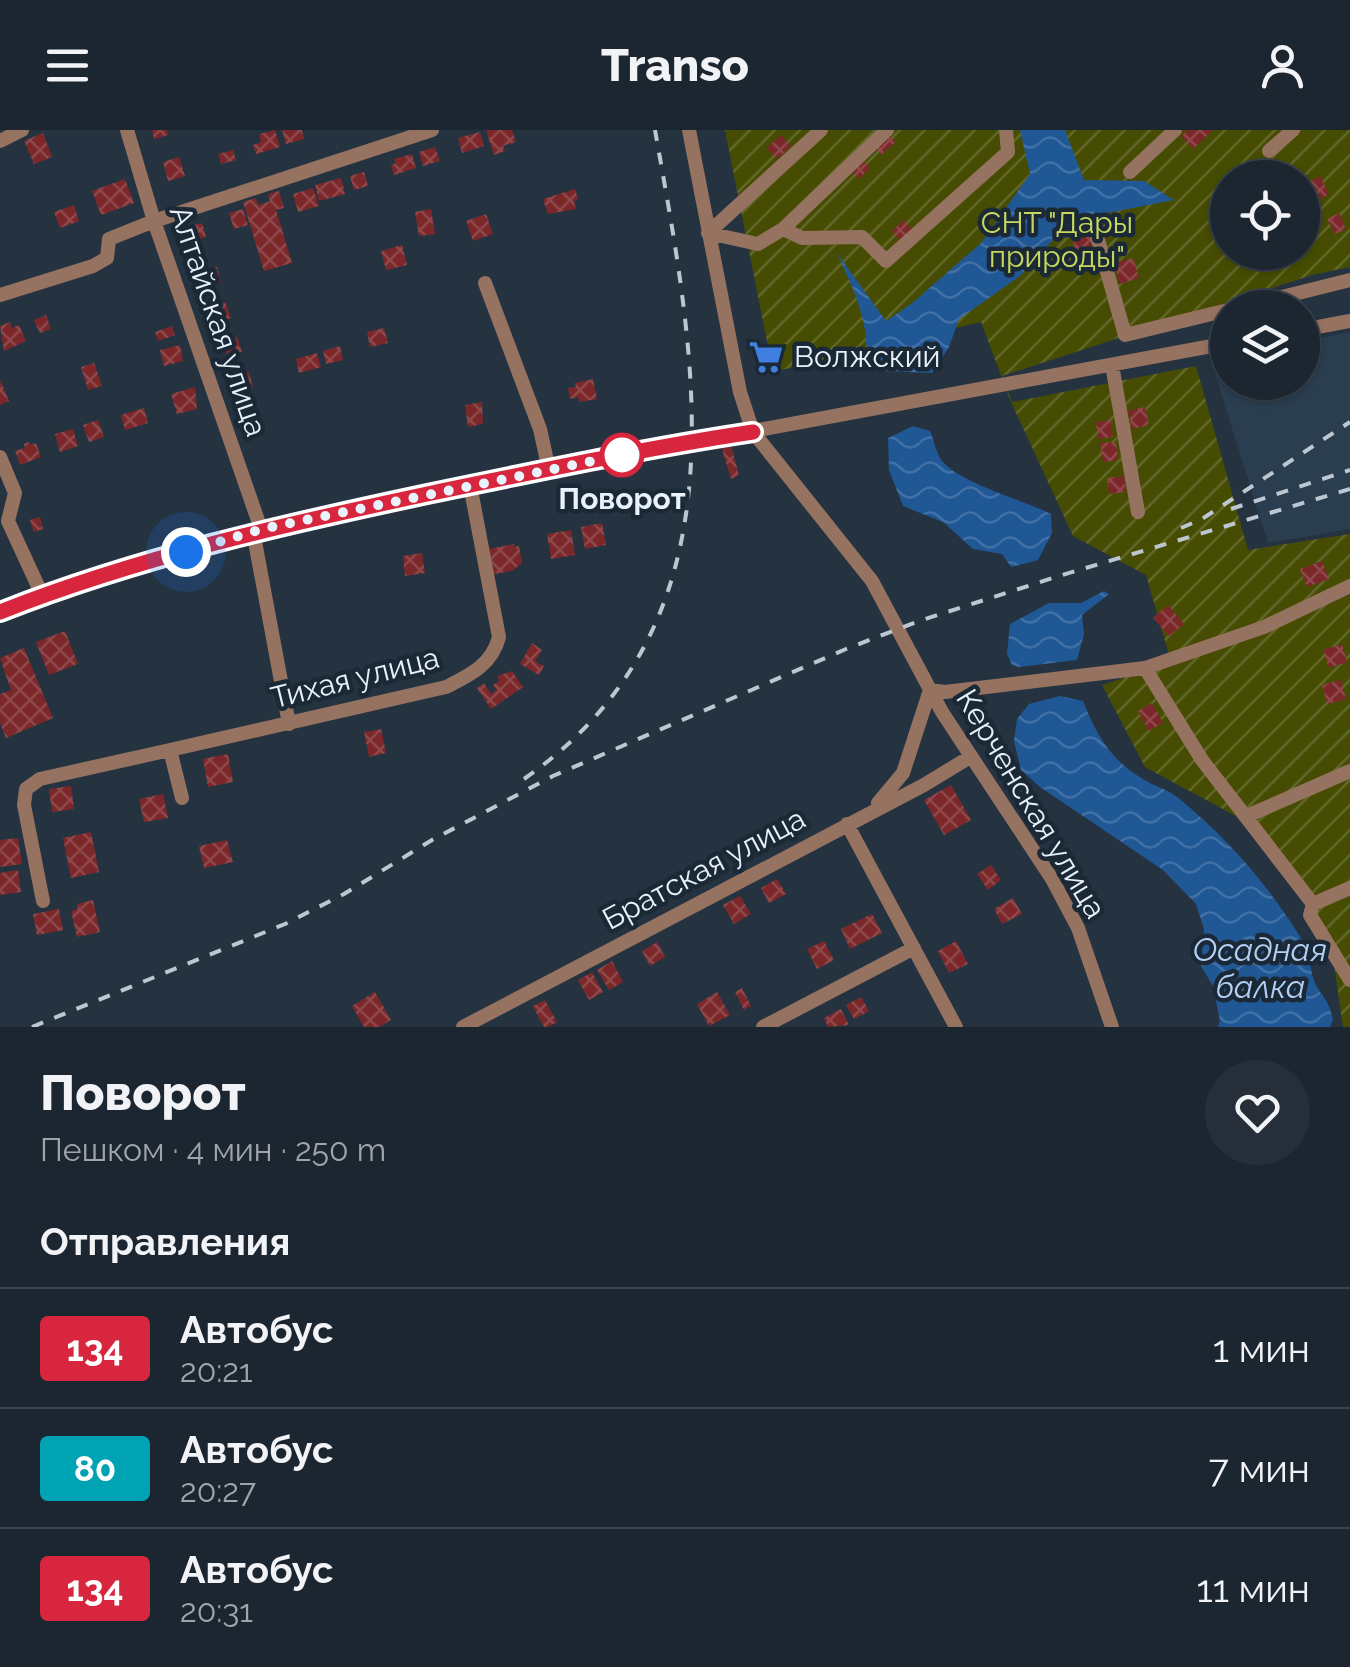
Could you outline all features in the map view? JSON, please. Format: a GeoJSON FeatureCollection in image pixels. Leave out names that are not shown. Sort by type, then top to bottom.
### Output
{"type":"FeatureCollection","features":[{"type":"Feature","properties":{"kind":"street"},"geometry":{"type":"LineString","coordinates":[[0,141],[22,130]]}},
{"type":"Feature","properties":{"kind":"street","name":"Алтайская улица"},"geometry":{"type":"LineString","coordinates":[[126,130],[257,530],[288,724]]}},
{"type":"Feature","properties":{"kind":"street"},"geometry":{"type":"LineString","coordinates":[[0,295],[93,266],[107,258],[109,240],[154,221],[432,130]]}},
{"type":"Feature","properties":{"kind":"street"},"geometry":{"type":"LineString","coordinates":[[708,233],[821,130]]}},
{"type":"Feature","properties":{"kind":"street"},"geometry":{"type":"LineString","coordinates":[[708,233],[758,244],[782,230],[887,130]]}},
{"type":"Feature","properties":{"kind":"street"},"geometry":{"type":"LineString","coordinates":[[782,230],[802,238],[862,237],[886,262],[1008,152],[1006,130]]}},
{"type":"Feature","properties":{"kind":"street"},"geometry":{"type":"LineString","coordinates":[[1130,172],[1175,130]]}},
{"type":"Feature","properties":{"kind":"street"},"geometry":{"type":"LineString","coordinates":[[1269,151],[1293,130]]}},
{"type":"Feature","properties":{"kind":"street"},"geometry":{"type":"LineString","coordinates":[[692,133],[740,392],[753,432]]}},
{"type":"Feature","properties":{"kind":"street"},"geometry":{"type":"LineString","coordinates":[[1093,222],[1125,335],[1210,314]]}},
{"type":"Feature","properties":{"kind":"street"},"geometry":{"type":"LineString","coordinates":[[1310,290],[1350,280]]}},
{"type":"Feature","properties":{"kind":"street"},"geometry":{"type":"LineString","coordinates":[[485,283],[540,429],[549,470]]}},
{"type":"Feature","properties":{"kind":"street"},"geometry":{"type":"LineString","coordinates":[[1320,327],[1350,321]]}},
{"type":"Feature","properties":{"kind":"street"},"geometry":{"type":"LineString","coordinates":[[0,612],[257,530],[470,485],[1210,347]]}},
{"type":"Feature","properties":{"kind":"street"},"geometry":{"type":"LineString","coordinates":[[1112,364],[1138,512]]}},
{"type":"Feature","properties":{"kind":"street","name":"Керченская улица"},"geometry":{"type":"LineString","coordinates":[[753,432],[872,581],[970,757],[1061,896],[1078,928],[1112,1027]]}},
{"type":"Feature","properties":{"kind":"street"},"geometry":{"type":"LineString","coordinates":[[0,458],[15,494],[8,521],[43,597]]}},
{"type":"Feature","properties":{"kind":"street","name":"Тихая улица"},"geometry":{"type":"LineString","coordinates":[[43,901],[24,805],[26,789],[40,780],[446,687],[470,676],[495,653],[499,637],[470,485]]}},
{"type":"Feature","properties":{"kind":"street"},"geometry":{"type":"LineString","coordinates":[[873,810],[903,773],[930,690],[945,692],[1146,668],[1264,626],[1350,586]]}},
{"type":"Feature","properties":{"kind":"street"},"geometry":{"type":"LineString","coordinates":[[1146,668],[1202,760],[1312,904],[1310,916],[1350,980]]}},
{"type":"Feature","properties":{"kind":"street"},"geometry":{"type":"LineString","coordinates":[[170,750],[182,798]]}},
{"type":"Feature","properties":{"kind":"street","name":"Братская улица"},"geometry":{"type":"LineString","coordinates":[[469,1026],[970,757]]}},
{"type":"Feature","properties":{"kind":"street"},"geometry":{"type":"LineString","coordinates":[[1246,816],[1350,770]]}},
{"type":"Feature","properties":{"kind":"street"},"geometry":{"type":"LineString","coordinates":[[847,824],[956,1027]]}},
{"type":"Feature","properties":{"kind":"street"},"geometry":{"type":"LineString","coordinates":[[1312,904],[1350,888]]}},
{"type":"Feature","properties":{"kind":"street"},"geometry":{"type":"LineString","coordinates":[[763,1027],[914,948]]}},
{"type":"Feature","properties":{"kind":"shaded area"},"geometry":{"type":"Polygon","coordinates":[[[1350,332],[1350,529],[1268,543],[1223,400],[1320,400],[1320,338],[1350,332]]]}},
{"type":"Feature","properties":{"kind":"green space","name":"СНТ \"Дары природы\""},"geometry":{"type":"Polygon","coordinates":[[[725,130],[1350,130],[1350,267],[1266,290],[1210,290],[1210,308],[1002,376],[1012,402],[1196,366],[1248,550],[1350,534],[1350,1027],[1343,1027],[1334,964],[1308,905],[1243,820],[1145,767],[1102,685],[1171,662],[1146,575],[1073,536],[1011,402],[981,322],[773,372],[725,130]]]}},
{"type":"Feature","properties":{"kind":"water"},"geometry":{"type":"Polygon","coordinates":[[[1020,130],[1065,130],[1084,180],[1144,181],[1174,200],[1071,220],[1020,276],[959,319],[949,347],[932,373],[882,371],[866,359],[863,318],[837,253],[886,321],[981,243],[1030,174],[1020,130]]]}},
{"type":"Feature","properties":{"kind":"water"},"geometry":{"type":"Polygon","coordinates":[[[913,426],[930,431],[940,458],[951,469],[977,484],[1051,514],[1052,533],[1038,560],[1011,567],[1002,554],[973,549],[943,522],[903,506],[889,470],[888,438],[913,426]]]}},
{"type":"Feature","properties":{"kind":"water"},"geometry":{"type":"Polygon","coordinates":[[[1104,591],[1109,594],[1082,615],[1084,634],[1077,660],[1012,665],[1007,654],[1010,624],[1049,603],[1081,603],[1104,591]]]}},
{"type":"Feature","properties":{"kind":"water","name":"Осадная балка"},"geometry":{"type":"Polygon","coordinates":[[[1060,696],[1083,701],[1113,755],[1196,813],[1262,883],[1307,948],[1314,982],[1332,1014],[1330,1027],[1218,1027],[1213,986],[1201,966],[1204,929],[1196,904],[1163,870],[1021,770],[1014,741],[1017,719],[1029,704],[1060,696]]]}},
{"type":"Feature","properties":{"kind":"building"},"geometry":{"type":"Polygon","coordinates":[[[152,130],[167,130],[168,135],[154,139],[152,130]]]}},
{"type":"Feature","properties":{"kind":"building"},"geometry":{"type":"Polygon","coordinates":[[[275,130],[280,147],[256,154],[253,145],[261,142],[259,134],[275,130]]]}},
{"type":"Feature","properties":{"kind":"building"},"geometry":{"type":"Polygon","coordinates":[[[282,130],[302,130],[304,139],[286,144],[282,130]]]}},
{"type":"Feature","properties":{"kind":"building"},"geometry":{"type":"Polygon","coordinates":[[[486,130],[512,130],[516,142],[503,146],[505,151],[494,155],[486,130]]]}},
{"type":"Feature","properties":{"kind":"building"},"geometry":{"type":"Polygon","coordinates":[[[1188,130],[1213,130],[1193,149],[1181,136],[1188,130]]]}},
{"type":"Feature","properties":{"kind":"building"},"geometry":{"type":"Polygon","coordinates":[[[480,132],[484,146],[462,153],[458,138],[480,132]]]}},
{"type":"Feature","properties":{"kind":"building"},"geometry":{"type":"Polygon","coordinates":[[[43,133],[52,157],[34,164],[24,141],[43,133]]]}},
{"type":"Feature","properties":{"kind":"building"},"geometry":{"type":"Polygon","coordinates":[[[781,135],[791,146],[777,159],[767,148],[781,135]]]}},
{"type":"Feature","properties":{"kind":"building"},"geometry":{"type":"Polygon","coordinates":[[[889,135],[896,142],[881,155],[875,147],[889,135]]]}},
{"type":"Feature","properties":{"kind":"building"},"geometry":{"type":"Polygon","coordinates":[[[435,147],[440,161],[423,166],[419,152],[435,147]]]}},
{"type":"Feature","properties":{"kind":"building"},"geometry":{"type":"Polygon","coordinates":[[[233,150],[236,160],[221,164],[218,154],[233,150]]]}},
{"type":"Feature","properties":{"kind":"building"},"geometry":{"type":"Polygon","coordinates":[[[412,154],[416,168],[394,175],[394,159],[412,154]]]}},
{"type":"Feature","properties":{"kind":"building"},"geometry":{"type":"Polygon","coordinates":[[[179,157],[185,176],[168,181],[163,162],[179,157]]]}},
{"type":"Feature","properties":{"kind":"building"},"geometry":{"type":"Polygon","coordinates":[[[862,160],[870,168],[859,179],[851,171],[862,160]]]}},
{"type":"Feature","properties":{"kind":"building"},"geometry":{"type":"Polygon","coordinates":[[[364,172],[368,186],[354,190],[350,176],[364,172]]]}},
{"type":"Feature","properties":{"kind":"building"},"geometry":{"type":"Polygon","coordinates":[[[1320,176],[1329,194],[1320,199],[1320,176]]]}},
{"type":"Feature","properties":{"kind":"building"},"geometry":{"type":"Polygon","coordinates":[[[341,178],[345,194],[319,201],[315,185],[341,178]]]}},
{"type":"Feature","properties":{"kind":"building"},"geometry":{"type":"Polygon","coordinates":[[[125,179],[134,203],[101,215],[92,191],[125,179]]]}},
{"type":"Feature","properties":{"kind":"building"},"geometry":{"type":"Polygon","coordinates":[[[313,188],[319,206],[298,212],[293,194],[313,188]]]}},
{"type":"Feature","properties":{"kind":"building"},"geometry":{"type":"Polygon","coordinates":[[[575,189],[576,209],[548,214],[543,199],[575,189]]]}},
{"type":"Feature","properties":{"kind":"building"},"geometry":{"type":"Polygon","coordinates":[[[279,191],[284,208],[276,210],[292,263],[264,271],[243,202],[256,198],[258,205],[270,201],[268,194],[279,191]]]}},
{"type":"Feature","properties":{"kind":"building"},"geometry":{"type":"Polygon","coordinates":[[[74,205],[79,221],[60,228],[54,212],[74,205]]]}},
{"type":"Feature","properties":{"kind":"building"},"geometry":{"type":"Polygon","coordinates":[[[243,209],[248,225],[234,229],[229,213],[243,209]]]}},
{"type":"Feature","properties":{"kind":"building"},"geometry":{"type":"Polygon","coordinates":[[[431,209],[435,234],[419,236],[415,212],[431,209]]]}},
{"type":"Feature","properties":{"kind":"building"},"geometry":{"type":"Polygon","coordinates":[[[1339,213],[1346,229],[1335,234],[1327,219],[1339,213]]]}},
{"type":"Feature","properties":{"kind":"building"},"geometry":{"type":"Polygon","coordinates":[[[486,214],[493,234],[473,241],[466,221],[486,214]]]}},
{"type":"Feature","properties":{"kind":"building"},"geometry":{"type":"Polygon","coordinates":[[[904,220],[913,231],[901,242],[892,231],[904,220]]]}},
{"type":"Feature","properties":{"kind":"building"},"geometry":{"type":"Polygon","coordinates":[[[202,223],[206,237],[189,241],[186,227],[202,223]]]}},
{"type":"Feature","properties":{"kind":"building"},"geometry":{"type":"Polygon","coordinates":[[[1090,228],[1095,245],[1075,250],[1071,234],[1090,228]]]}},
{"type":"Feature","properties":{"kind":"building"},"geometry":{"type":"Polygon","coordinates":[[[402,245],[407,265],[386,270],[381,251],[402,245]]]}},
{"type":"Feature","properties":{"kind":"building"},"geometry":{"type":"Polygon","coordinates":[[[1133,258],[1139,278],[1120,284],[1114,263],[1133,258]]]}},
{"type":"Feature","properties":{"kind":"building"},"geometry":{"type":"Polygon","coordinates":[[[217,267],[221,282],[204,287],[200,272],[217,267]]]}},
{"type":"Feature","properties":{"kind":"building"},"geometry":{"type":"Polygon","coordinates":[[[225,302],[231,318],[216,323],[210,307],[225,302]]]}},
{"type":"Feature","properties":{"kind":"building"},"geometry":{"type":"Polygon","coordinates":[[[46,315],[51,329],[40,333],[34,320],[46,315]]]}},
{"type":"Feature","properties":{"kind":"building"},"geometry":{"type":"Polygon","coordinates":[[[10,322],[12,328],[19,325],[26,341],[4,351],[0,326],[10,322]]]}},
{"type":"Feature","properties":{"kind":"building"},"geometry":{"type":"Polygon","coordinates":[[[172,326],[175,335],[158,341],[155,332],[172,326]]]}},
{"type":"Feature","properties":{"kind":"building"},"geometry":{"type":"Polygon","coordinates":[[[384,328],[388,343],[370,347],[367,332],[384,328]]]}},
{"type":"Feature","properties":{"kind":"building"},"geometry":{"type":"Polygon","coordinates":[[[237,337],[242,352],[227,355],[223,341],[237,337]]]}},
{"type":"Feature","properties":{"kind":"building"},"geometry":{"type":"Polygon","coordinates":[[[180,345],[183,361],[164,366],[160,350],[180,345]]]}},
{"type":"Feature","properties":{"kind":"building"},"geometry":{"type":"Polygon","coordinates":[[[340,346],[343,360],[326,364],[323,351],[340,346]]]}},
{"type":"Feature","properties":{"kind":"building"},"geometry":{"type":"Polygon","coordinates":[[[317,353],[321,367],[299,373],[296,359],[317,353]]]}},
{"type":"Feature","properties":{"kind":"building"},"geometry":{"type":"Polygon","coordinates":[[[94,363],[102,386],[88,390],[81,367],[94,363]]]}},
{"type":"Feature","properties":{"kind":"building"},"geometry":{"type":"Polygon","coordinates":[[[249,372],[253,388],[238,392],[234,376],[249,372]]]}},
{"type":"Feature","properties":{"kind":"building"},"geometry":{"type":"Polygon","coordinates":[[[593,379],[597,399],[570,399],[568,388],[593,379]]]}},
{"type":"Feature","properties":{"kind":"building"},"geometry":{"type":"Polygon","coordinates":[[[0,380],[9,401],[0,405],[0,380]]]}},
{"type":"Feature","properties":{"kind":"building"},"geometry":{"type":"Polygon","coordinates":[[[195,387],[197,409],[177,414],[171,394],[195,387]]]}},
{"type":"Feature","properties":{"kind":"building"},"geometry":{"type":"Polygon","coordinates":[[[482,402],[483,424],[468,427],[465,405],[482,402]]]}},
{"type":"Feature","properties":{"kind":"building"},"geometry":{"type":"Polygon","coordinates":[[[1145,407],[1149,425],[1132,429],[1128,411],[1145,407]]]}},
{"type":"Feature","properties":{"kind":"building"},"geometry":{"type":"Polygon","coordinates":[[[144,408],[148,423],[125,430],[121,415],[144,408]]]}},
{"type":"Feature","properties":{"kind":"building"},"geometry":{"type":"Polygon","coordinates":[[[98,420],[104,437],[89,442],[83,425],[98,420]]]}},
{"type":"Feature","properties":{"kind":"building"},"geometry":{"type":"Polygon","coordinates":[[[1111,420],[1113,437],[1098,439],[1096,422],[1111,420]]]}},
{"type":"Feature","properties":{"kind":"building"},"geometry":{"type":"Polygon","coordinates":[[[73,429],[78,446],[60,452],[55,434],[73,429]]]}},
{"type":"Feature","properties":{"kind":"building"},"geometry":{"type":"Polygon","coordinates":[[[29,442],[36,443],[41,457],[20,465],[15,451],[29,442]]]}},
{"type":"Feature","properties":{"kind":"building"},"geometry":{"type":"Polygon","coordinates":[[[1116,442],[1118,460],[1103,462],[1100,443],[1116,442]]]}},
{"type":"Feature","properties":{"kind":"building"},"geometry":{"type":"Polygon","coordinates":[[[731,446],[739,475],[731,479],[722,449],[731,446]]]}},
{"type":"Feature","properties":{"kind":"building"},"geometry":{"type":"Polygon","coordinates":[[[1124,476],[1126,492],[1109,494],[1107,478],[1124,476]]]}},
{"type":"Feature","properties":{"kind":"building"},"geometry":{"type":"Polygon","coordinates":[[[40,517],[43,529],[34,532],[30,520],[40,517]]]}},
{"type":"Feature","properties":{"kind":"building"},"geometry":{"type":"Polygon","coordinates":[[[602,523],[606,545],[585,549],[581,527],[602,523]]]}},
{"type":"Feature","properties":{"kind":"building"},"geometry":{"type":"Polygon","coordinates":[[[571,530],[575,555],[551,559],[547,534],[571,530]]]}},
{"type":"Feature","properties":{"kind":"building"},"geometry":{"type":"Polygon","coordinates":[[[519,546],[522,563],[512,571],[494,574],[489,549],[519,546]]]}},
{"type":"Feature","properties":{"kind":"building"},"geometry":{"type":"Polygon","coordinates":[[[422,553],[425,573],[405,576],[403,556],[422,553]]]}},
{"type":"Feature","properties":{"kind":"building"},"geometry":{"type":"Polygon","coordinates":[[[1322,561],[1329,579],[1307,587],[1300,569],[1322,561]]]}},
{"type":"Feature","properties":{"kind":"building"},"geometry":{"type":"Polygon","coordinates":[[[1168,605],[1184,624],[1169,636],[1153,618],[1168,605]]]}},
{"type":"Feature","properties":{"kind":"building"},"geometry":{"type":"Polygon","coordinates":[[[65,631],[78,664],[49,675],[36,642],[65,631]]]}},
{"type":"Feature","properties":{"kind":"building"},"geometry":{"type":"Polygon","coordinates":[[[532,643],[542,650],[535,661],[544,666],[539,675],[520,664],[532,643]]]}},
{"type":"Feature","properties":{"kind":"building"},"geometry":{"type":"Polygon","coordinates":[[[1342,644],[1347,662],[1329,668],[1323,650],[1342,644]]]}},
{"type":"Feature","properties":{"kind":"building"},"geometry":{"type":"Polygon","coordinates":[[[24,648],[53,718],[6,738],[0,723],[0,694],[11,690],[0,658],[24,648]]]}},
{"type":"Feature","properties":{"kind":"building"},"geometry":{"type":"Polygon","coordinates":[[[512,671],[523,687],[491,709],[477,688],[484,683],[491,694],[496,690],[493,685],[499,681],[497,676],[512,671]]]}},
{"type":"Feature","properties":{"kind":"building"},"geometry":{"type":"Polygon","coordinates":[[[1341,680],[1346,699],[1327,704],[1322,685],[1341,680]]]}},
{"type":"Feature","properties":{"kind":"building"},"geometry":{"type":"Polygon","coordinates":[[[1152,703],[1163,723],[1149,731],[1138,711],[1152,703]]]}},
{"type":"Feature","properties":{"kind":"building"},"geometry":{"type":"Polygon","coordinates":[[[381,729],[386,753],[369,757],[364,732],[381,729]]]}},
{"type":"Feature","properties":{"kind":"building"},"geometry":{"type":"Polygon","coordinates":[[[228,754],[233,782],[208,787],[203,759],[228,754]]]}},
{"type":"Feature","properties":{"kind":"building"},"geometry":{"type":"Polygon","coordinates":[[[951,785],[971,820],[944,835],[924,800],[951,785]]]}},
{"type":"Feature","properties":{"kind":"building"},"geometry":{"type":"Polygon","coordinates":[[[71,786],[74,809],[52,812],[49,789],[71,786]]]}},
{"type":"Feature","properties":{"kind":"building"},"geometry":{"type":"Polygon","coordinates":[[[163,794],[168,818],[144,822],[139,799],[163,794]]]}},
{"type":"Feature","properties":{"kind":"building"},"geometry":{"type":"Polygon","coordinates":[[[91,832],[99,872],[71,878],[63,838],[91,832]]]}},
{"type":"Feature","properties":{"kind":"building"},"geometry":{"type":"Polygon","coordinates":[[[18,838],[22,864],[0,867],[0,840],[18,838]]]}},
{"type":"Feature","properties":{"kind":"building"},"geometry":{"type":"Polygon","coordinates":[[[227,840],[233,862],[204,868],[199,846],[227,840]]]}},
{"type":"Feature","properties":{"kind":"building"},"geometry":{"type":"Polygon","coordinates":[[[991,865],[1001,880],[988,890],[977,874],[991,865]]]}},
{"type":"Feature","properties":{"kind":"building"},"geometry":{"type":"Polygon","coordinates":[[[18,870],[21,892],[0,895],[0,873],[18,870]]]}},
{"type":"Feature","properties":{"kind":"building"},"geometry":{"type":"Polygon","coordinates":[[[777,879],[786,894],[769,903],[761,888],[777,879]]]}},
{"type":"Feature","properties":{"kind":"building"},"geometry":{"type":"Polygon","coordinates":[[[740,896],[751,914],[734,924],[723,905],[740,896]]]}},
{"type":"Feature","properties":{"kind":"building"},"geometry":{"type":"Polygon","coordinates":[[[1013,898],[1022,914],[1002,924],[994,909],[1013,898]]]}},
{"type":"Feature","properties":{"kind":"building"},"geometry":{"type":"Polygon","coordinates":[[[93,900],[100,932],[77,937],[71,911],[78,909],[77,904],[93,900]]]}},
{"type":"Feature","properties":{"kind":"building"},"geometry":{"type":"Polygon","coordinates":[[[59,909],[63,930],[37,935],[33,914],[59,909]]]}},
{"type":"Feature","properties":{"kind":"building"},"geometry":{"type":"Polygon","coordinates":[[[872,914],[882,933],[850,949],[841,929],[872,914]]]}},
{"type":"Feature","properties":{"kind":"building"},"geometry":{"type":"Polygon","coordinates":[[[824,941],[834,960],[817,969],[807,949],[824,941]]]}},
{"type":"Feature","properties":{"kind":"building"},"geometry":{"type":"Polygon","coordinates":[[[956,941],[968,964],[949,973],[938,951],[956,941]]]}},
{"type":"Feature","properties":{"kind":"building"},"geometry":{"type":"Polygon","coordinates":[[[657,942],[665,957],[650,966],[642,951],[657,942]]]}},
{"type":"Feature","properties":{"kind":"building"},"geometry":{"type":"Polygon","coordinates":[[[612,961],[623,982],[609,990],[597,970],[612,961]]]}},
{"type":"Feature","properties":{"kind":"building"},"geometry":{"type":"Polygon","coordinates":[[[592,972],[603,992],[589,1000],[578,980],[592,972]]]}},
{"type":"Feature","properties":{"kind":"building"},"geometry":{"type":"Polygon","coordinates":[[[742,988],[751,1006],[744,1010],[735,992],[742,988]]]}},
{"type":"Feature","properties":{"kind":"building"},"geometry":{"type":"Polygon","coordinates":[[[375,992],[391,1020],[379,1027],[364,1027],[352,1006],[375,992]]]}},
{"type":"Feature","properties":{"kind":"building"},"geometry":{"type":"Polygon","coordinates":[[[717,992],[730,1015],[709,1026],[697,1004],[717,992]]]}},
{"type":"Feature","properties":{"kind":"building"},"geometry":{"type":"Polygon","coordinates":[[[861,997],[869,1011],[854,1019],[846,1005],[861,997]]]}},
{"type":"Feature","properties":{"kind":"building"},"geometry":{"type":"Polygon","coordinates":[[[545,1000],[557,1022],[548,1027],[544,1027],[533,1006],[545,1000]]]}},
{"type":"Feature","properties":{"kind":"building"},"geometry":{"type":"Polygon","coordinates":[[[841,1009],[849,1025],[828,1027],[824,1018],[841,1009]]]}},
{"type":"Feature","properties":{"kind":"railway"},"geometry":{"type":"LineString","coordinates":[[524,779],[596,716],[646,644],[676,566],[690,482],[691,395],[684,307],[655,130]]}},
{"type":"Feature","properties":{"kind":"railway"},"geometry":{"type":"LineString","coordinates":[[1181,528],[1202,519],[1350,422]]}},
{"type":"Feature","properties":{"kind":"railway"},"geometry":{"type":"LineString","coordinates":[[1231,509],[1350,470]]}},
{"type":"Feature","properties":{"kind":"railway"},"geometry":{"type":"LineString","coordinates":[[32,1027],[285,924],[553,776],[846,649],[1059,576],[1350,489]]}},
{"type":"Feature","properties":{"kind":"bus line","name":"134"},"geometry":{"type":"LineString","coordinates":[[0,612],[262,529],[753,432]]}},
{"type":"Feature","properties":{"kind":"place","name":"Волжский"},"geometry":{"type":"Point","coordinates":[766,357]}},
{"type":"Feature","properties":{"kind":"place","name":"Поворот"},"geometry":{"type":"Point","coordinates":[622,455]}},
{"type":"Feature","properties":{"kind":"route"},"geometry":{"type":"LineString","coordinates":[[186,552],[262,529],[622,455]]}}]}
